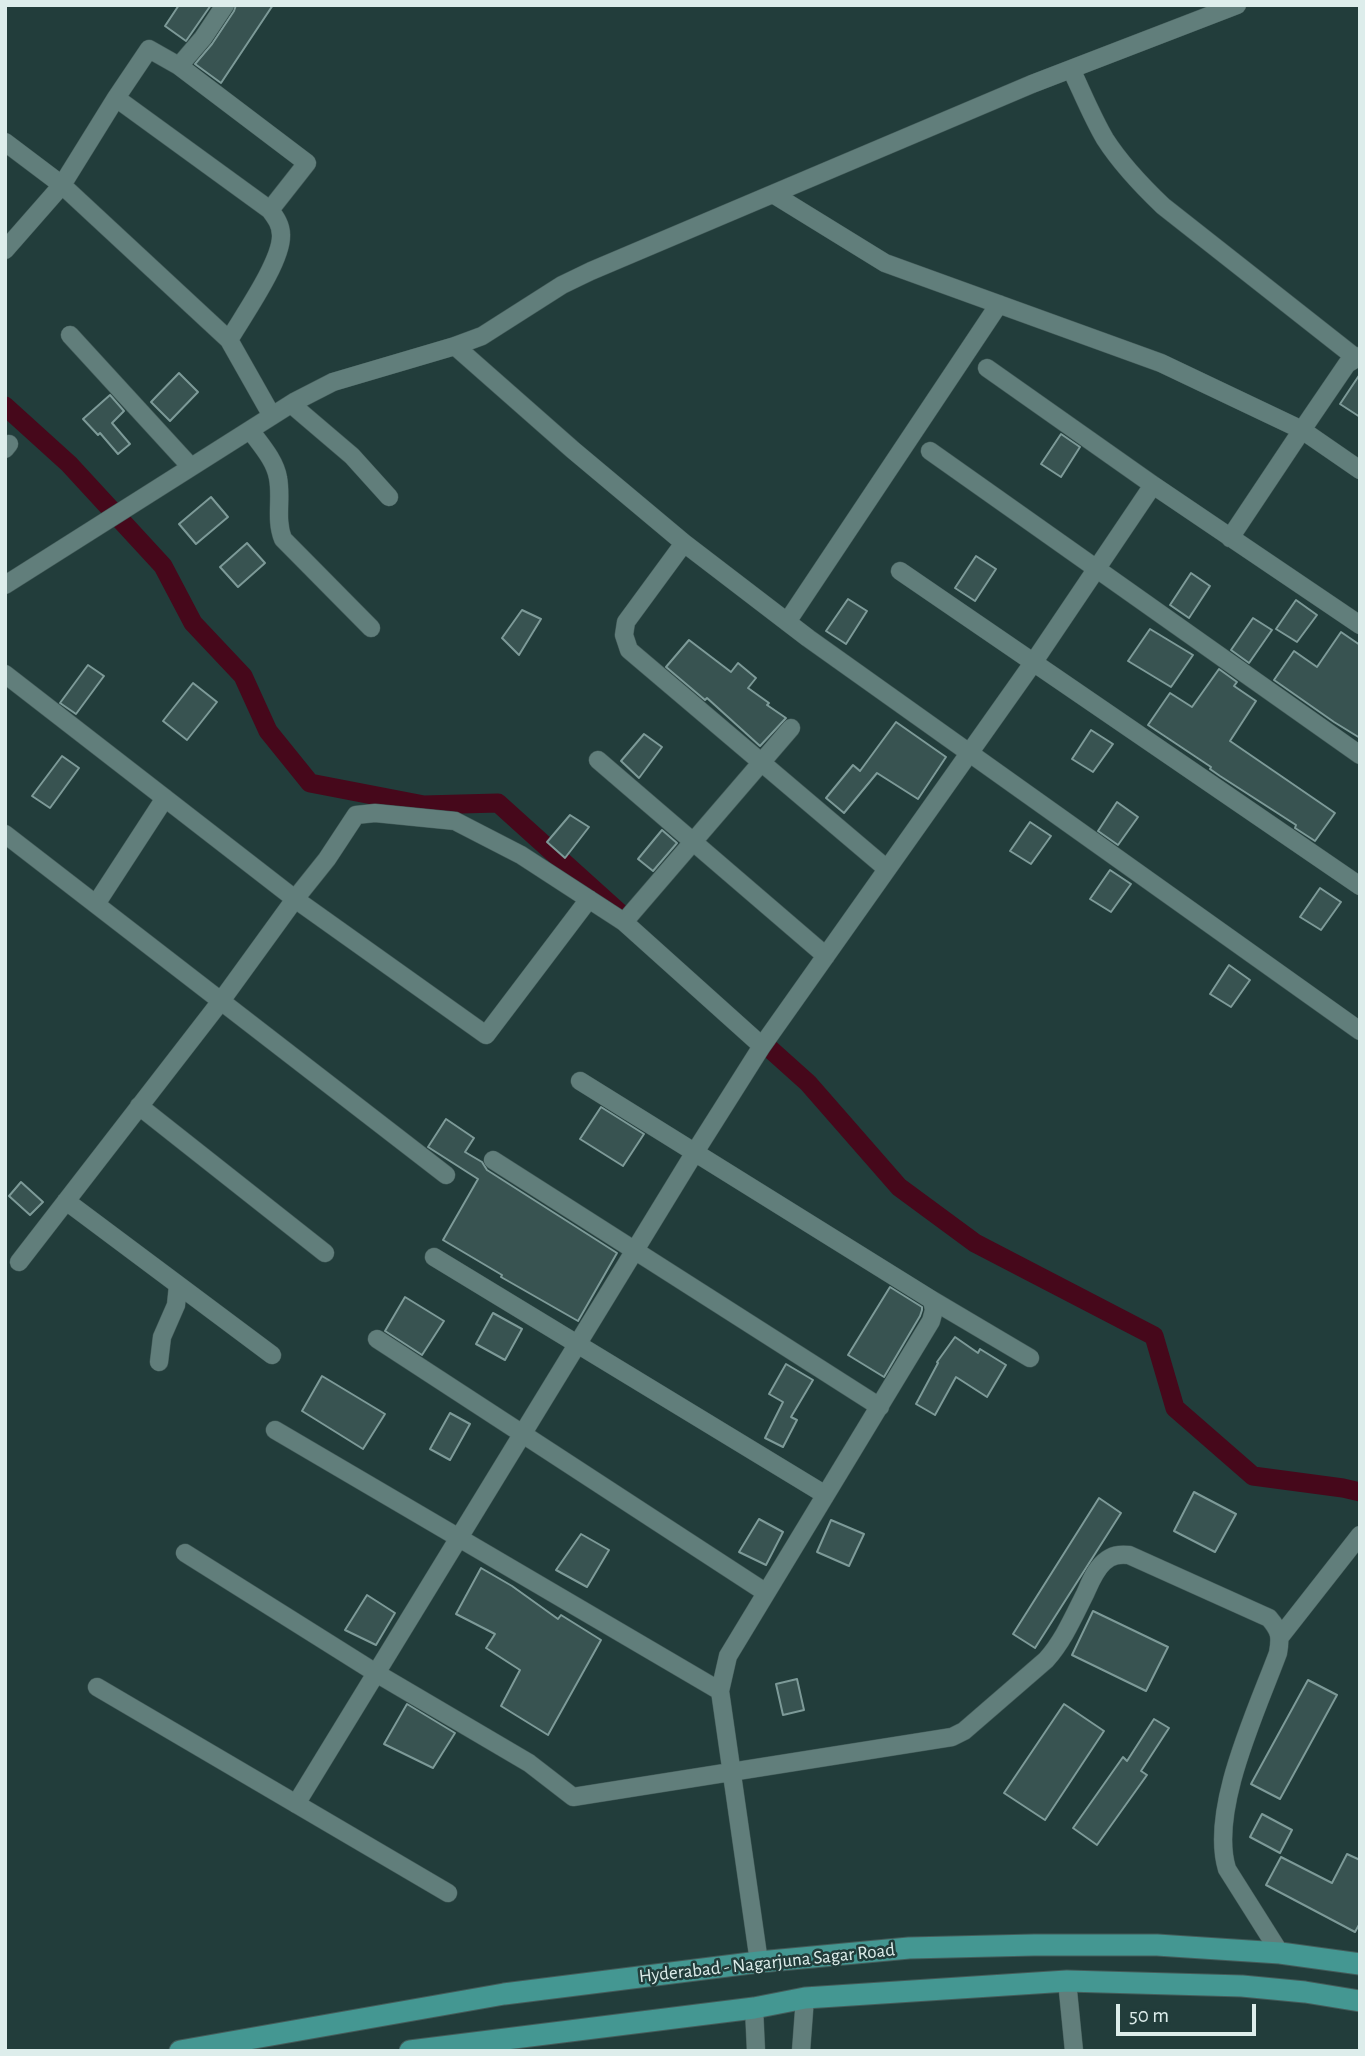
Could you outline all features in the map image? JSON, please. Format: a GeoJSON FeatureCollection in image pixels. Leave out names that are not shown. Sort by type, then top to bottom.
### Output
{"type":"FeatureCollection","features":[{"type":"Feature","properties":{"kind":"main road","name":"Hyderabad - Nagarjuna Sagar Road"},"geometry":{"type":"LineString","coordinates":[[180,2051],[504,1994],[759,1962],[909,1948],[1157,1945],[1280,1953],[1360,1964]]}},
{"type":"Feature","properties":{"kind":"main road","name":"Hyderabad - Nagarjuna Sagar Road"},"geometry":{"type":"LineString","coordinates":[[410,2051],[754,2008],[805,1998],[1067,1981],[1242,1986],[1305,1992],[1357,2003]]}},
{"type":"Feature","properties":{"kind":"street"},"geometry":{"type":"LineString","coordinates":[[179,66],[203,38],[225,5]]}},
{"type":"Feature","properties":{"kind":"street"},"geometry":{"type":"LineString","coordinates":[[10,575],[291,404],[333,382],[482,336],[562,285],[1070,69],[1237,5]]}},
{"type":"Feature","properties":{"kind":"street"},"geometry":{"type":"LineString","coordinates":[[5,250],[62,185],[149,49],[179,66],[307,163],[270,210]]}},
{"type":"Feature","properties":{"kind":"street"},"geometry":{"type":"LineString","coordinates":[[1070,69],[1104,137],[1139,183],[1163,206],[1358,357],[1347,364],[1230,538]]}},
{"type":"Feature","properties":{"kind":"street"},"geometry":{"type":"LineString","coordinates":[[116,98],[270,210],[279,223],[281,235],[278,256],[229,340]]}},
{"type":"Feature","properties":{"kind":"street"},"geometry":{"type":"LineString","coordinates":[[5,142],[62,185],[229,340],[272,416]]}},
{"type":"Feature","properties":{"kind":"street"},"geometry":{"type":"LineString","coordinates":[[772,194],[886,263],[1161,363],[1302,430],[1360,470]]}},
{"type":"Feature","properties":{"kind":"street"},"geometry":{"type":"LineString","coordinates":[[788,622],[999,304]]}},
{"type":"Feature","properties":{"kind":"street"},"geometry":{"type":"LineString","coordinates":[[71,335],[191,467]]}},
{"type":"Feature","properties":{"kind":"street"},"geometry":{"type":"LineString","coordinates":[[456,346],[573,450],[684,543],[788,622],[1360,1031]]}},
{"type":"Feature","properties":{"kind":"street"},"geometry":{"type":"LineString","coordinates":[[988,368],[1153,485],[1360,625]]}},
{"type":"Feature","properties":{"kind":"street"},"geometry":{"type":"LineString","coordinates":[[291,404],[352,456],[389,496]]}},
{"type":"Feature","properties":{"kind":"street"},"geometry":{"type":"LineString","coordinates":[[250,430],[278,475],[278,520],[283,539],[370,628]]}},
{"type":"Feature","properties":{"kind":"street"},"geometry":{"type":"LineString","coordinates":[[930,451],[1360,755]]}},
{"type":"Feature","properties":{"kind":"street"},"geometry":{"type":"LineString","coordinates":[[296,1804],[762,1046],[1033,663],[1153,485]]}},
{"type":"Feature","properties":{"kind":"street"},"geometry":{"type":"LineString","coordinates":[[684,543],[626,622],[624,635],[629,650],[887,869]]}},
{"type":"Feature","properties":{"kind":"street"},"geometry":{"type":"LineString","coordinates":[[900,571],[1360,886]]}},
{"type":"Feature","properties":{"kind":"street"},"geometry":{"type":"LineString","coordinates":[[5,674],[295,899],[486,1035],[589,899]]}},
{"type":"Feature","properties":{"kind":"street"},"geometry":{"type":"LineString","coordinates":[[624,922],[791,728]]}},
{"type":"Feature","properties":{"kind":"street"},"geometry":{"type":"LineString","coordinates":[[598,760],[826,956]]}},
{"type":"Feature","properties":{"kind":"street"},"geometry":{"type":"LineString","coordinates":[[96,904],[165,798]]}},
{"type":"Feature","properties":{"kind":"street"},"geometry":{"type":"LineString","coordinates":[[19,1262],[221,1000],[327,859],[356,815],[375,813],[455,821],[521,855],[624,922],[762,1046]]}},
{"type":"Feature","properties":{"kind":"street"},"geometry":{"type":"LineString","coordinates":[[5,834],[446,1175]]}},
{"type":"Feature","properties":{"kind":"street"},"geometry":{"type":"LineString","coordinates":[[580,1081],[933,1300],[1030,1357]]}},
{"type":"Feature","properties":{"kind":"street"},"geometry":{"type":"LineString","coordinates":[[139,1106],[325,1253]]}},
{"type":"Feature","properties":{"kind":"street"},"geometry":{"type":"LineString","coordinates":[[493,1160],[880,1407]]}},
{"type":"Feature","properties":{"kind":"street"},"geometry":{"type":"LineString","coordinates":[[66,1201],[272,1355]]}},
{"type":"Feature","properties":{"kind":"street"},"geometry":{"type":"LineString","coordinates":[[434,1257],[824,1494]]}},
{"type":"Feature","properties":{"kind":"street"},"geometry":{"type":"LineString","coordinates":[[159,1363],[162,1337],[176,1305],[178,1285]]}},
{"type":"Feature","properties":{"kind":"street"},"geometry":{"type":"LineString","coordinates":[[759,1962],[720,1691],[728,1656],[931,1321],[933,1300]]}},
{"type":"Feature","properties":{"kind":"street"},"geometry":{"type":"LineString","coordinates":[[377,1339],[765,1592]]}},
{"type":"Feature","properties":{"kind":"street"},"geometry":{"type":"LineString","coordinates":[[275,1430],[720,1691]]}},
{"type":"Feature","properties":{"kind":"street"},"geometry":{"type":"LineString","coordinates":[[1280,1637],[1360,1535]]}},
{"type":"Feature","properties":{"kind":"street"},"geometry":{"type":"LineString","coordinates":[[186,1553],[376,1674],[528,1763],[573,1797],[952,1737],[964,1731],[1056,1649],[1097,1570],[1105,1560],[1116,1554],[1129,1555],[1269,1618],[1280,1637],[1278,1653],[1234,1770],[1223,1838],[1223,1855],[1227,1869],[1280,1953]]}},
{"type":"Feature","properties":{"kind":"street"},"geometry":{"type":"LineString","coordinates":[[97,1687],[448,1894]]}},
{"type":"Feature","properties":{"kind":"street"},"geometry":{"type":"LineString","coordinates":[[1067,1981],[1074,2051]]}},
{"type":"Feature","properties":{"kind":"street"},"geometry":{"type":"LineString","coordinates":[[801,2051],[805,1998]]}},
{"type":"Feature","properties":{"kind":"street"},"geometry":{"type":"LineString","coordinates":[[754,2008],[756,2051]]}},
{"type":"Feature","properties":{"kind":"building"},"geometry":{"type":"Polygon","coordinates":[[[179,5],[211,5],[186,41],[165,26],[179,5]]]}},
{"type":"Feature","properties":{"kind":"building"},"geometry":{"type":"Polygon","coordinates":[[[236,5],[273,5],[221,83],[195,64],[212,44],[236,5]]]}},
{"type":"Feature","properties":{"kind":"building"},"geometry":{"type":"Polygon","coordinates":[[[179,373],[198,392],[170,421],[151,402],[179,373]]]}},
{"type":"Feature","properties":{"kind":"building"},"geometry":{"type":"Polygon","coordinates":[[[1360,374],[1360,417],[1340,404],[1360,374]]]}},
{"type":"Feature","properties":{"kind":"building"},"geometry":{"type":"Polygon","coordinates":[[[110,395],[124,411],[112,423],[130,444],[118,454],[100,433],[98,435],[83,419],[110,395]]]}},
{"type":"Feature","properties":{"kind":"building"},"geometry":{"type":"Polygon","coordinates":[[[1061,434],[1080,447],[1061,477],[1041,464],[1061,434]]]}},
{"type":"Feature","properties":{"kind":"building"},"geometry":{"type":"Polygon","coordinates":[[[211,497],[228,517],[196,544],[179,524],[211,497]]]}},
{"type":"Feature","properties":{"kind":"building"},"geometry":{"type":"Polygon","coordinates":[[[247,543],[265,563],[238,587],[220,567],[247,543]]]}},
{"type":"Feature","properties":{"kind":"building"},"geometry":{"type":"Polygon","coordinates":[[[976,556],[996,569],[975,601],[955,588],[976,556]]]}},
{"type":"Feature","properties":{"kind":"building"},"geometry":{"type":"Polygon","coordinates":[[[1191,573],[1210,586],[1189,618],[1170,605],[1191,573]]]}},
{"type":"Feature","properties":{"kind":"building"},"geometry":{"type":"Polygon","coordinates":[[[848,599],[867,611],[846,644],[826,631],[848,599]]]}},
{"type":"Feature","properties":{"kind":"building"},"geometry":{"type":"Polygon","coordinates":[[[1296,600],[1317,615],[1297,642],[1276,629],[1296,600]]]}},
{"type":"Feature","properties":{"kind":"building"},"geometry":{"type":"Polygon","coordinates":[[[522,610],[541,619],[519,655],[502,638],[522,610]]]}},
{"type":"Feature","properties":{"kind":"building"},"geometry":{"type":"Polygon","coordinates":[[[1253,618],[1272,630],[1249,663],[1231,650],[1253,618]]]}},
{"type":"Feature","properties":{"kind":"building"},"geometry":{"type":"Polygon","coordinates":[[[1150,629],[1193,655],[1171,687],[1128,661],[1150,629]]]}},
{"type":"Feature","properties":{"kind":"building"},"geometry":{"type":"Polygon","coordinates":[[[1341,632],[1360,645],[1360,738],[1274,680],[1294,651],[1317,667],[1341,632]]]}},
{"type":"Feature","properties":{"kind":"building"},"geometry":{"type":"Polygon","coordinates":[[[689,640],[731,672],[738,663],[756,678],[748,688],[786,718],[760,746],[707,698],[705,700],[666,667],[689,640]]]}},
{"type":"Feature","properties":{"kind":"building"},"geometry":{"type":"Polygon","coordinates":[[[88,665],[104,676],[76,714],[60,703],[88,665]]]}},
{"type":"Feature","properties":{"kind":"building"},"geometry":{"type":"Polygon","coordinates":[[[1219,669],[1237,682],[1234,686],[1256,701],[1230,741],[1335,813],[1315,841],[1295,828],[1296,825],[1148,725],[1170,693],[1192,707],[1219,669]]]}},
{"type":"Feature","properties":{"kind":"building"},"geometry":{"type":"Polygon","coordinates":[[[193,683],[217,702],[187,740],[163,721],[193,683]]]}},
{"type":"Feature","properties":{"kind":"building"},"geometry":{"type":"Polygon","coordinates":[[[896,722],[946,757],[918,799],[877,773],[844,813],[826,798],[853,765],[860,771],[896,722]]]}},
{"type":"Feature","properties":{"kind":"building"},"geometry":{"type":"Polygon","coordinates":[[[1091,730],[1113,744],[1093,772],[1072,759],[1091,730]]]}},
{"type":"Feature","properties":{"kind":"building"},"geometry":{"type":"Polygon","coordinates":[[[644,734],[662,747],[639,778],[621,761],[644,734]]]}},
{"type":"Feature","properties":{"kind":"building"},"geometry":{"type":"Polygon","coordinates":[[[62,756],[79,768],[50,808],[32,796],[62,756]]]}},
{"type":"Feature","properties":{"kind":"building"},"geometry":{"type":"Polygon","coordinates":[[[1117,802],[1138,817],[1118,845],[1098,831],[1117,802]]]}},
{"type":"Feature","properties":{"kind":"building"},"geometry":{"type":"Polygon","coordinates":[[[570,815],[589,827],[565,858],[547,842],[570,815]]]}},
{"type":"Feature","properties":{"kind":"building"},"geometry":{"type":"Polygon","coordinates":[[[1030,822],[1051,836],[1031,864],[1010,851],[1030,822]]]}},
{"type":"Feature","properties":{"kind":"building"},"geometry":{"type":"Polygon","coordinates":[[[662,830],[677,843],[653,871],[638,859],[662,830]]]}},
{"type":"Feature","properties":{"kind":"building"},"geometry":{"type":"Polygon","coordinates":[[[1110,870],[1131,884],[1111,912],[1090,899],[1110,870]]]}},
{"type":"Feature","properties":{"kind":"building"},"geometry":{"type":"Polygon","coordinates":[[[1320,888],[1341,902],[1321,930],[1300,917],[1320,888]]]}},
{"type":"Feature","properties":{"kind":"building"},"geometry":{"type":"Polygon","coordinates":[[[1229,965],[1250,980],[1231,1007],[1210,994],[1229,965]]]}},
{"type":"Feature","properties":{"kind":"building"},"geometry":{"type":"Polygon","coordinates":[[[601,1107],[644,1134],[623,1166],[580,1139],[601,1107]]]}},
{"type":"Feature","properties":{"kind":"building"},"geometry":{"type":"Polygon","coordinates":[[[446,1119],[474,1138],[465,1152],[482,1162],[487,1170],[617,1253],[578,1321],[443,1240],[478,1179],[428,1147],[446,1119]]]}},
{"type":"Feature","properties":{"kind":"building"},"geometry":{"type":"Polygon","coordinates":[[[21,1182],[43,1202],[30,1215],[9,1196],[21,1182]]]}},
{"type":"Feature","properties":{"kind":"building"},"geometry":{"type":"Polygon","coordinates":[[[890,1287],[922,1307],[922,1310],[884,1377],[848,1355],[890,1287]]]}},
{"type":"Feature","properties":{"kind":"building"},"geometry":{"type":"Polygon","coordinates":[[[405,1297],[444,1321],[422,1355],[385,1331],[405,1297]]]}},
{"type":"Feature","properties":{"kind":"building"},"geometry":{"type":"Polygon","coordinates":[[[493,1313],[522,1329],[505,1360],[476,1344],[493,1313]]]}},
{"type":"Feature","properties":{"kind":"building"},"geometry":{"type":"Polygon","coordinates":[[[955,1337],[978,1353],[980,1349],[1006,1365],[987,1397],[956,1377],[935,1415],[916,1404],[937,1362],[955,1337]]]}},
{"type":"Feature","properties":{"kind":"building"},"geometry":{"type":"Polygon","coordinates":[[[786,1364],[813,1380],[791,1417],[797,1420],[783,1447],[765,1438],[783,1402],[769,1394],[786,1364]]]}},
{"type":"Feature","properties":{"kind":"building"},"geometry":{"type":"Polygon","coordinates":[[[322,1376],[385,1414],[363,1449],[302,1411],[322,1376]]]}},
{"type":"Feature","properties":{"kind":"building"},"geometry":{"type":"Polygon","coordinates":[[[450,1413],[470,1424],[450,1460],[430,1449],[450,1413]]]}},
{"type":"Feature","properties":{"kind":"building"},"geometry":{"type":"Polygon","coordinates":[[[1194,1492],[1236,1514],[1215,1552],[1174,1531],[1194,1492]]]}},
{"type":"Feature","properties":{"kind":"building"},"geometry":{"type":"Polygon","coordinates":[[[1099,1498],[1121,1513],[1035,1648],[1013,1634],[1099,1498]]]}},
{"type":"Feature","properties":{"kind":"building"},"geometry":{"type":"Polygon","coordinates":[[[759,1519],[783,1532],[766,1565],[739,1552],[759,1519]]]}},
{"type":"Feature","properties":{"kind":"building"},"geometry":{"type":"Polygon","coordinates":[[[831,1520],[864,1534],[849,1566],[817,1552],[831,1520]]]}},
{"type":"Feature","properties":{"kind":"building"},"geometry":{"type":"Polygon","coordinates":[[[581,1534],[609,1550],[587,1587],[556,1570],[581,1534]]]}},
{"type":"Feature","properties":{"kind":"building"},"geometry":{"type":"Polygon","coordinates":[[[481,1568],[512,1586],[558,1619],[561,1615],[601,1640],[548,1735],[501,1706],[520,1670],[486,1648],[495,1634],[456,1614],[481,1568]]]}},
{"type":"Feature","properties":{"kind":"building"},"geometry":{"type":"Polygon","coordinates":[[[367,1595],[395,1613],[376,1645],[345,1630],[367,1595]]]}},
{"type":"Feature","properties":{"kind":"building"},"geometry":{"type":"Polygon","coordinates":[[[1093,1611],[1168,1647],[1146,1691],[1072,1655],[1093,1611]]]}},
{"type":"Feature","properties":{"kind":"building"},"geometry":{"type":"Polygon","coordinates":[[[797,1679],[804,1710],[783,1715],[776,1684],[797,1679]]]}},
{"type":"Feature","properties":{"kind":"building"},"geometry":{"type":"Polygon","coordinates":[[[1308,1680],[1337,1695],[1280,1799],[1251,1784],[1308,1680]]]}},
{"type":"Feature","properties":{"kind":"building"},"geometry":{"type":"Polygon","coordinates":[[[407,1704],[455,1733],[433,1768],[384,1744],[407,1704]]]}},
{"type":"Feature","properties":{"kind":"building"},"geometry":{"type":"Polygon","coordinates":[[[1064,1704],[1104,1731],[1045,1820],[1004,1793],[1064,1704]]]}},
{"type":"Feature","properties":{"kind":"building"},"geometry":{"type":"Polygon","coordinates":[[[1154,1719],[1169,1728],[1141,1771],[1147,1775],[1097,1845],[1073,1828],[1123,1757],[1127,1761],[1154,1719]]]}},
{"type":"Feature","properties":{"kind":"building"},"geometry":{"type":"Polygon","coordinates":[[[1262,1814],[1292,1830],[1280,1853],[1250,1837],[1262,1814]]]}},
{"type":"Feature","properties":{"kind":"building"},"geometry":{"type":"Polygon","coordinates":[[[1347,1854],[1360,1860],[1360,1923],[1355,1932],[1266,1885],[1281,1857],[1332,1883],[1347,1854]]]}},
{"type":"Feature","properties":{"kind":"waterway"},"geometry":{"type":"LineString","coordinates":[[5,406],[69,464],[163,566],[193,623],[243,676],[268,731],[310,783],[424,805],[498,803],[621,914]]}},
{"type":"Feature","properties":{"kind":"waterway"},"geometry":{"type":"LineString","coordinates":[[769,1048],[808,1083],[899,1187],[975,1243],[1154,1336],[1175,1408],[1253,1476],[1360,1492]]}}]}
